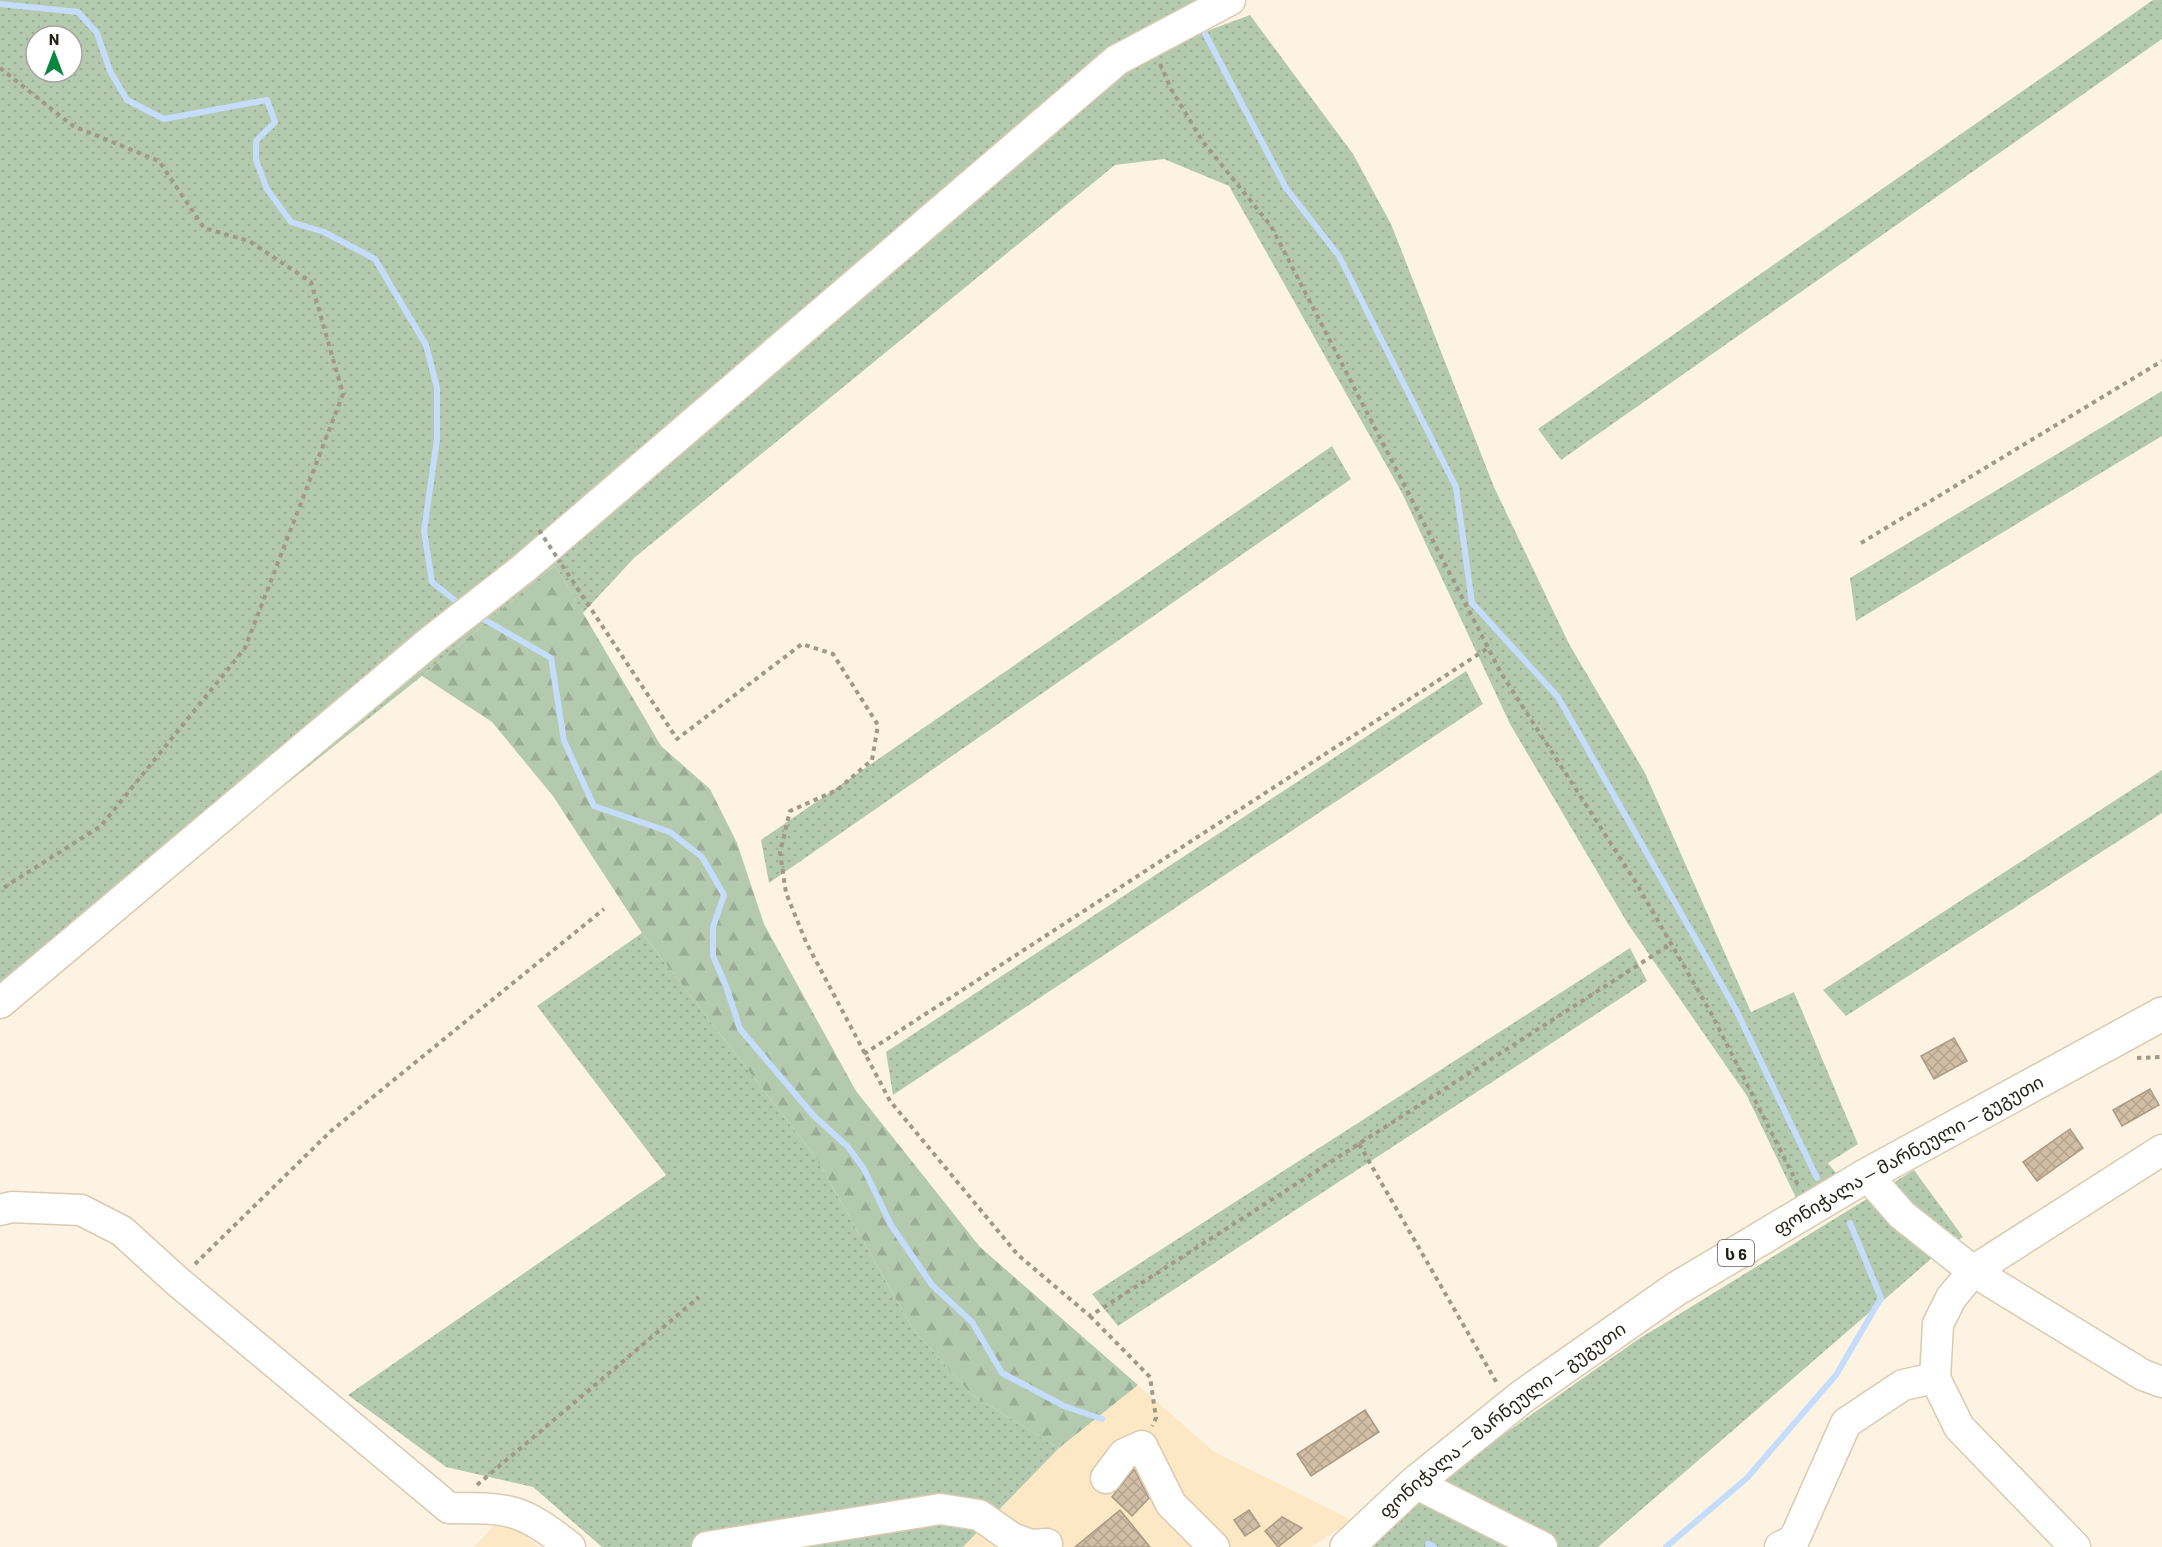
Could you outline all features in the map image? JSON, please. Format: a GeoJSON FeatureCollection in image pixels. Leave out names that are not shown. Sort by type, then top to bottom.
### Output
{"type":"FeatureCollection","features":[{"type":"Feature","properties":{"kind":"highway","name":"ფონიჭალა — მარნეული — გუგუთი"},"geometry":{"type":"LineString","coordinates":[[1347,1547],[1415,1483],[1510,1406],[1676,1288],[1868,1175],[2162,1014]]}},
{"type":"Feature","properties":{"kind":"street"},"geometry":{"type":"LineString","coordinates":[[0,1003],[432,640],[524,568],[1117,60],[1230,0]]}},
{"type":"Feature","properties":{"kind":"street"},"geometry":{"type":"LineString","coordinates":[[2075,1547],[1959,1427],[1935,1378],[1938,1324],[1951,1298],[1973,1271],[2162,1150]]}},
{"type":"Feature","properties":{"kind":"street"},"geometry":{"type":"LineString","coordinates":[[1868,1175],[1902,1215],[1973,1271],[2143,1375],[2162,1382]]}},
{"type":"Feature","properties":{"kind":"street"},"geometry":{"type":"LineString","coordinates":[[0,1210],[12,1207],[81,1210],[122,1231],[177,1281],[449,1508],[504,1508],[538,1522],[570,1547]]}},
{"type":"Feature","properties":{"kind":"street"},"geometry":{"type":"LineString","coordinates":[[1780,1547],[1794,1540],[1846,1423],[1904,1385],[1935,1378]]}},
{"type":"Feature","properties":{"kind":"street"},"geometry":{"type":"LineString","coordinates":[[1106,1478],[1124,1454],[1142,1446],[1172,1504],[1214,1547]]}},
{"type":"Feature","properties":{"kind":"street"},"geometry":{"type":"LineString","coordinates":[[1415,1483],[1542,1547]]}},
{"type":"Feature","properties":{"kind":"street"},"geometry":{"type":"LineString","coordinates":[[707,1547],[940,1509],[979,1515],[1012,1542],[1032,1545],[1047,1544]]}},
{"type":"Feature","properties":{"kind":"path"},"geometry":{"type":"LineString","coordinates":[[1151,42],[1171,89],[1203,142],[1271,226],[1501,673],[1635,881],[1711,1013],[1810,1209]]}},
{"type":"Feature","properties":{"kind":"path"},"geometry":{"type":"LineString","coordinates":[[0,68],[73,126],[159,161],[204,228],[249,242],[311,282],[343,394],[245,648],[101,826],[0,890]]}},
{"type":"Feature","properties":{"kind":"path"},"geometry":{"type":"LineString","coordinates":[[1861,543],[2162,361]]}},
{"type":"Feature","properties":{"kind":"path"},"geometry":{"type":"LineString","coordinates":[[539,530],[678,740],[802,644],[833,654],[878,725],[872,760],[837,790],[790,811],[780,852],[786,892],[864,1054],[890,1101],[1018,1255],[1090,1316],[1150,1377],[1156,1418],[1142,1446]]}},
{"type":"Feature","properties":{"kind":"path"},"geometry":{"type":"LineString","coordinates":[[864,1054],[1488,648]]}},
{"type":"Feature","properties":{"kind":"path"},"geometry":{"type":"LineString","coordinates":[[177,1281],[331,1131],[604,909]]}},
{"type":"Feature","properties":{"kind":"path"},"geometry":{"type":"LineString","coordinates":[[1090,1316],[1671,944]]}},
{"type":"Feature","properties":{"kind":"path"},"geometry":{"type":"LineString","coordinates":[[1359,1144],[1510,1406]]}},
{"type":"Feature","properties":{"kind":"path"},"geometry":{"type":"LineString","coordinates":[[449,1508],[699,1297]]}},
{"type":"Feature","properties":{"kind":"shaded area"},"geometry":{"type":"Polygon","coordinates":[[[1138,1385],[1213,1451],[1352,1520],[1311,1547],[963,1547],[1059,1448],[1138,1385]]]}},
{"type":"Feature","properties":{"kind":"shaded area"},"geometry":{"type":"Polygon","coordinates":[[[502,1517],[539,1547],[474,1547],[502,1517]]]}},
{"type":"Feature","properties":{"kind":"green space"},"geometry":{"type":"Polygon","coordinates":[[[0,0],[1204,0],[1175,12],[1181,20],[1180,41],[1250,15],[1353,154],[1391,224],[1494,487],[1569,644],[1645,773],[1751,1012],[1794,992],[1858,1144],[1828,1163],[1840,1178],[1799,1204],[1747,1096],[1628,924],[1510,724],[1402,493],[1229,186],[1164,159],[1115,165],[634,558],[583,613],[555,565],[422,676],[0,1012],[0,0]]]}},
{"type":"Feature","properties":{"kind":"green space"},"geometry":{"type":"Polygon","coordinates":[[[2153,0],[2162,0],[2162,39],[1561,460],[1538,429],[2153,0]]]}},
{"type":"Feature","properties":{"kind":"green space"},"geometry":{"type":"Polygon","coordinates":[[[2162,391],[2162,436],[1856,621],[1850,578],[2162,391]]]}},
{"type":"Feature","properties":{"kind":"green space"},"geometry":{"type":"Polygon","coordinates":[[[1332,446],[1351,479],[769,883],[761,840],[1332,446]]]}},
{"type":"Feature","properties":{"kind":"green space"},"geometry":{"type":"Polygon","coordinates":[[[555,565],[661,746],[710,789],[737,843],[764,924],[856,1091],[980,1247],[1138,1385],[1059,1448],[972,1395],[913,1329],[816,1158],[642,933],[553,796],[492,722],[422,676],[555,565]]]}},
{"type":"Feature","properties":{"kind":"green space"},"geometry":{"type":"Polygon","coordinates":[[[1466,671],[1483,704],[893,1095],[886,1052],[1466,671]]]}},
{"type":"Feature","properties":{"kind":"green space"},"geometry":{"type":"Polygon","coordinates":[[[2162,770],[2162,813],[1846,1016],[1823,990],[2162,770]]]}},
{"type":"Feature","properties":{"kind":"green space"},"geometry":{"type":"Polygon","coordinates":[[[642,933],[816,1158],[913,1329],[972,1395],[1059,1448],[963,1547],[602,1547],[533,1487],[446,1467],[348,1395],[666,1175],[537,1006],[642,933]]]}},
{"type":"Feature","properties":{"kind":"green space"},"geometry":{"type":"Polygon","coordinates":[[[1630,948],[1647,981],[1118,1326],[1092,1294],[1630,948]]]}},
{"type":"Feature","properties":{"kind":"green space"},"geometry":{"type":"Polygon","coordinates":[[[1914,1170],[1963,1237],[1945,1247],[1598,1547],[1369,1547],[1446,1475],[1637,1340],[1914,1170]]]}},
{"type":"Feature","properties":{"kind":"building"},"geometry":{"type":"Polygon","coordinates":[[[1954,1038],[1967,1061],[1934,1079],[1921,1056],[1954,1038]]]}},
{"type":"Feature","properties":{"kind":"building"},"geometry":{"type":"Polygon","coordinates":[[[2150,1089],[2159,1105],[2122,1126],[2113,1110],[2150,1089]]]}},
{"type":"Feature","properties":{"kind":"building"},"geometry":{"type":"Polygon","coordinates":[[[2070,1129],[2083,1148],[2037,1181],[2023,1162],[2070,1129]]]}},
{"type":"Feature","properties":{"kind":"building"},"geometry":{"type":"Polygon","coordinates":[[[1365,1410],[1379,1432],[1311,1476],[1297,1454],[1365,1410]]]}},
{"type":"Feature","properties":{"kind":"building"},"geometry":{"type":"Polygon","coordinates":[[[1134,1469],[1149,1498],[1132,1516],[1112,1497],[1134,1469]]]}},
{"type":"Feature","properties":{"kind":"building"},"geometry":{"type":"Polygon","coordinates":[[[1120,1510],[1150,1547],[1075,1547],[1120,1510]]]}},
{"type":"Feature","properties":{"kind":"building"},"geometry":{"type":"Polygon","coordinates":[[[1249,1510],[1260,1526],[1245,1536],[1234,1520],[1249,1510]]]}},
{"type":"Feature","properties":{"kind":"building"},"geometry":{"type":"Polygon","coordinates":[[[1282,1517],[1302,1528],[1278,1547],[1265,1531],[1282,1517]]]}},
{"type":"Feature","properties":{"kind":"waterway"},"geometry":{"type":"LineString","coordinates":[[0,4],[78,12],[97,33],[110,71],[127,100],[164,119],[267,100],[275,122],[256,141],[256,160],[267,189],[291,222],[324,232],[375,259],[426,345],[437,388],[437,439],[424,531],[432,582],[462,606]]}},
{"type":"Feature","properties":{"kind":"waterway"},"geometry":{"type":"LineString","coordinates":[[1200,24],[1286,188],[1339,256],[1456,487],[1472,603],[1558,697],[1736,1010],[1817,1178]]}},
{"type":"Feature","properties":{"kind":"waterway"},"geometry":{"type":"LineString","coordinates":[[478,616],[551,658],[564,741],[594,806],[670,832],[702,857],[724,895],[713,927],[713,956],[740,1029],[813,1115],[848,1147],[864,1169],[891,1225],[932,1285],[972,1322],[1002,1373],[1064,1406],[1102,1419]]}},
{"type":"Feature","properties":{"kind":"waterway"},"geometry":{"type":"LineString","coordinates":[[1666,1547],[1747,1478],[1836,1375],[1881,1298],[1850,1223]]}},
{"type":"Feature","properties":{"kind":"waterway"},"geometry":{"type":"LineString","coordinates":[[1428,1544],[1434,1547]]}}]}
